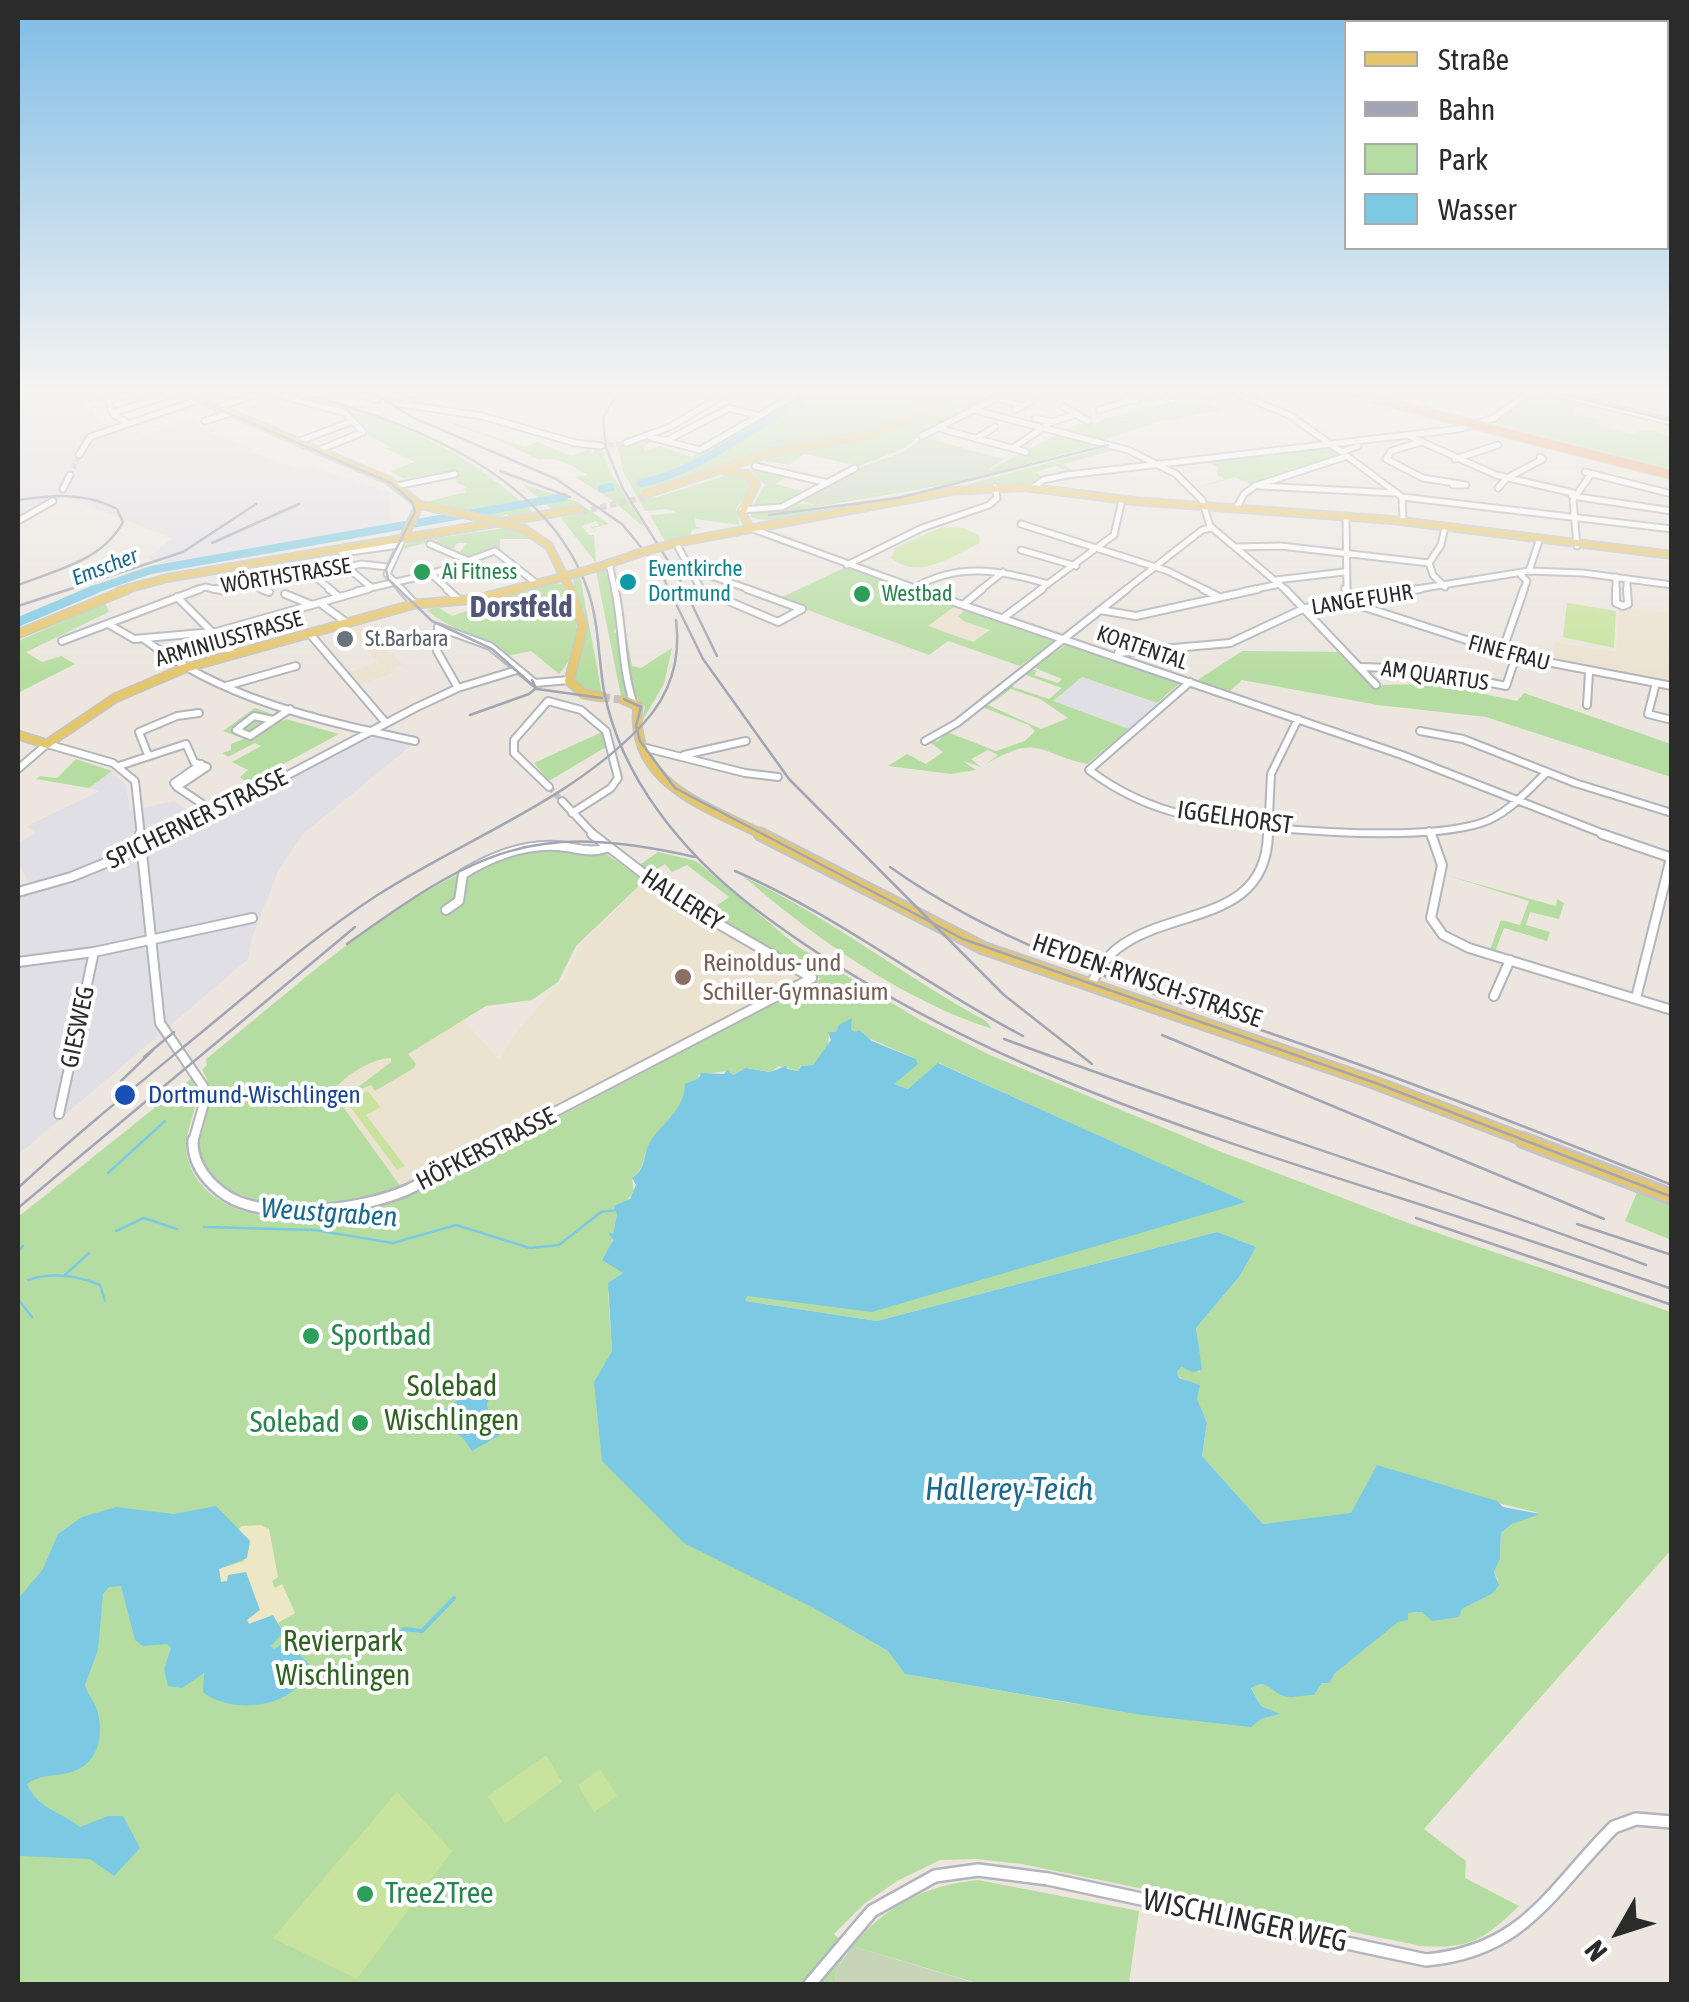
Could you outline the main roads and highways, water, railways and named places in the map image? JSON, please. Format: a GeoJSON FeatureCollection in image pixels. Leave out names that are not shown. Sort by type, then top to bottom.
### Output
{"type":"FeatureCollection","features":[{"type":"Feature","properties":{"kind":"main road"},"geometry":{"type":"LineString","coordinates":[[398,487],[427,508],[524,529],[552,546],[570,575],[584,628],[570,679],[597,697]]}},
{"type":"Feature","properties":{"kind":"main road"},"geometry":{"type":"LineString","coordinates":[[670,487],[647,495],[672,487]]}},
{"type":"Feature","properties":{"kind":"main road"},"geometry":{"type":"LineString","coordinates":[[752,526],[742,518],[756,487]]}},
{"type":"Feature","properties":{"kind":"main road"},"geometry":{"type":"LineString","coordinates":[[744,510],[758,487]]}},
{"type":"Feature","properties":{"kind":"main road","name":"ARMINIUSSTRASSE"},"geometry":{"type":"LineString","coordinates":[[18,735],[47,744],[114,698],[186,668],[415,604],[459,600],[536,583],[675,543],[752,526],[952,490],[989,487]]}},
{"type":"Feature","properties":{"kind":"main road","name":"ARMINIUSSTRASSE"},"geometry":{"type":"LineString","coordinates":[[1013,487],[1122,500],[1403,521],[1672,555]]}},
{"type":"Feature","properties":{"kind":"main road"},"geometry":{"type":"LineString","coordinates":[[410,498],[417,510]]}},
{"type":"Feature","properties":{"kind":"main road"},"geometry":{"type":"LineString","coordinates":[[417,510],[427,508]]}},
{"type":"Feature","properties":{"kind":"main road"},"geometry":{"type":"LineString","coordinates":[[408,533],[417,510]]}},
{"type":"Feature","properties":{"kind":"main road"},"geometry":{"type":"LineString","coordinates":[[18,634],[140,585],[408,533],[580,510],[426,534],[408,533]]}},
{"type":"Feature","properties":{"kind":"main road","name":"HEYDEN-RYNSCH-STRASSE"},"geometry":{"type":"LineString","coordinates":[[628,701],[640,710],[635,725],[641,747],[666,782],[682,794],[963,939],[1373,1082],[1672,1198]]}},
{"type":"Feature","properties":{"kind":"water","name":"Hallerey-Teich"},"geometry":{"type":"Polygon","coordinates":[[[852,1018],[851,1029],[855,1032],[859,1030],[872,1041],[916,1059],[918,1064],[894,1084],[908,1089],[938,1063],[1246,1202],[872,1312],[747,1296],[745,1301],[877,1321],[1217,1232],[1256,1247],[1239,1277],[1196,1328],[1202,1370],[1192,1372],[1182,1367],[1177,1372],[1179,1378],[1200,1385],[1197,1399],[1207,1423],[1202,1456],[1263,1524],[1351,1513],[1377,1465],[1497,1501],[1503,1507],[1540,1514],[1512,1524],[1501,1533],[1500,1559],[1494,1572],[1499,1585],[1492,1594],[1462,1609],[1459,1617],[1432,1621],[1422,1612],[1408,1613],[1408,1620],[1398,1622],[1335,1673],[1329,1683],[1322,1683],[1314,1695],[1284,1696],[1262,1684],[1251,1688],[1261,1706],[1280,1714],[1261,1719],[1251,1727],[1142,1715],[905,1674],[888,1651],[810,1606],[684,1543],[602,1461],[594,1382],[612,1351],[608,1283],[623,1273],[602,1260],[613,1240],[608,1232],[613,1234],[617,1214],[614,1206],[630,1199],[636,1185],[632,1178],[642,1167],[652,1139],[680,1103],[685,1084],[701,1073],[724,1074],[727,1070],[733,1075],[746,1068],[770,1072],[786,1066],[798,1071],[801,1066],[813,1065],[831,1040],[828,1032],[836,1032],[839,1025],[852,1018]]]}},
{"type":"Feature","properties":{"kind":"water"},"geometry":{"type":"Polygon","coordinates":[[[485,1393],[491,1395],[487,1404],[491,1422],[500,1435],[472,1451],[463,1438],[445,1426],[436,1427],[443,1412],[454,1402],[485,1393]]]}},
{"type":"Feature","properties":{"kind":"water"},"geometry":{"type":"Polygon","coordinates":[[[216,1506],[250,1541],[247,1558],[219,1569],[221,1582],[227,1581],[228,1575],[246,1572],[260,1610],[247,1620],[249,1624],[273,1615],[283,1633],[271,1646],[274,1649],[286,1641],[309,1664],[304,1679],[281,1698],[248,1705],[216,1700],[203,1692],[204,1673],[182,1688],[168,1686],[164,1669],[171,1648],[167,1644],[143,1646],[135,1640],[121,1586],[109,1587],[103,1594],[98,1650],[85,1685],[98,1713],[97,1748],[81,1768],[27,1784],[43,1804],[80,1827],[108,1816],[123,1816],[140,1848],[114,1876],[90,1859],[20,1856],[18,1599],[43,1569],[58,1534],[82,1517],[116,1507],[174,1514],[216,1506]]]}},
{"type":"Feature","properties":{"kind":"waterway","name":"Emscher"},"geometry":{"type":"LineString","coordinates":[[602,489],[609,487]]}},
{"type":"Feature","properties":{"kind":"waterway","name":"Emscher"},"geometry":{"type":"LineString","coordinates":[[90,591],[151,570],[564,497]]}},
{"type":"Feature","properties":{"kind":"waterway","name":"Emscher"},"geometry":{"type":"LineString","coordinates":[[18,622],[96,589]]}},
{"type":"Feature","properties":{"kind":"waterway"},"geometry":{"type":"LineString","coordinates":[[108,1173],[165,1121]]}},
{"type":"Feature","properties":{"kind":"waterway","name":"Weustgraben"},"geometry":{"type":"LineString","coordinates":[[204,1227],[314,1230],[393,1243],[456,1225],[530,1248],[559,1245],[601,1212],[616,1210]]}},
{"type":"Feature","properties":{"kind":"waterway","name":"Weustgraben"},"geometry":{"type":"LineString","coordinates":[[116,1231],[144,1218],[177,1229]]}},
{"type":"Feature","properties":{"kind":"waterway"},"geometry":{"type":"LineString","coordinates":[[18,1251],[23,1246]]}},
{"type":"Feature","properties":{"kind":"waterway"},"geometry":{"type":"LineString","coordinates":[[65,1275],[89,1253]]}},
{"type":"Feature","properties":{"kind":"waterway"},"geometry":{"type":"LineString","coordinates":[[28,1280],[55,1275],[82,1279],[100,1285],[105,1301]]}},
{"type":"Feature","properties":{"kind":"waterway"},"geometry":{"type":"LineString","coordinates":[[18,1299],[32,1317]]}},
{"type":"Feature","properties":{"kind":"waterway"},"geometry":{"type":"LineString","coordinates":[[385,1634],[397,1636],[404,1629],[422,1631],[454,1598]]}},
{"type":"Feature","properties":{"kind":"waterway"},"geometry":{"type":"LineString","coordinates":[[369,1633],[379,1633]]}},
{"type":"Feature","properties":{"kind":"tunnel"},"geometry":{"type":"LineString","coordinates":[[581,512],[649,496]]}},
{"type":"Feature","properties":{"kind":"tunnel"},"geometry":{"type":"LineString","coordinates":[[602,697],[624,700]]}},
{"type":"Feature","properties":{"kind":"tunnel"},"geometry":{"type":"LineString","coordinates":[[549,787],[562,801]]}},
{"type":"Feature","properties":{"kind":"tram line"},"geometry":{"type":"LineString","coordinates":[[396,487],[412,502],[415,512],[386,569],[388,579],[432,621],[492,649],[536,688]]}},
{"type":"Feature","properties":{"kind":"tram line"},"geometry":{"type":"LineString","coordinates":[[532,680],[536,688]]}},
{"type":"Feature","properties":{"kind":"tram line"},"geometry":{"type":"LineString","coordinates":[[470,715],[536,688]]}},
{"type":"Feature","properties":{"kind":"tram line"},"geometry":{"type":"LineString","coordinates":[[536,688],[602,698]]}},
{"type":"Feature","properties":{"kind":"tram line"},"geometry":{"type":"LineString","coordinates":[[624,699],[641,707],[636,726],[640,741],[675,788],[963,939],[1373,1082],[1672,1197]]}},
{"type":"Feature","properties":{"kind":"railway"},"geometry":{"type":"LineString","coordinates":[[512,487],[541,514],[567,548],[587,588],[604,691],[621,744]]}},
{"type":"Feature","properties":{"kind":"railway"},"geometry":{"type":"LineString","coordinates":[[544,487],[570,497]]}},
{"type":"Feature","properties":{"kind":"railway"},"geometry":{"type":"LineString","coordinates":[[568,487],[622,524],[659,569],[703,659],[789,779],[1004,995],[1092,1064]]}},
{"type":"Feature","properties":{"kind":"railway"},"geometry":{"type":"LineString","coordinates":[[622,487],[680,580],[717,656]]}},
{"type":"Feature","properties":{"kind":"railway"},"geometry":{"type":"LineString","coordinates":[[769,515],[898,498],[940,487]]}},
{"type":"Feature","properties":{"kind":"railway"},"geometry":{"type":"LineString","coordinates":[[18,500],[81,497],[117,509],[123,522],[91,555],[18,585]]}},
{"type":"Feature","properties":{"kind":"railway"},"geometry":{"type":"LineString","coordinates":[[18,606],[183,552],[256,504]]}},
{"type":"Feature","properties":{"kind":"railway"},"geometry":{"type":"LineString","coordinates":[[212,543],[299,504]]}},
{"type":"Feature","properties":{"kind":"railway"},"geometry":{"type":"LineString","coordinates":[[621,744],[643,724],[667,689],[677,649],[676,620]]}},
{"type":"Feature","properties":{"kind":"railway"},"geometry":{"type":"LineString","coordinates":[[18,1188],[330,928],[410,875],[550,798],[621,744]]}},
{"type":"Feature","properties":{"kind":"railway"},"geometry":{"type":"LineString","coordinates":[[621,744],[659,812],[703,864],[754,908],[904,1005],[983,1045],[1146,1113],[1672,1289]]}},
{"type":"Feature","properties":{"kind":"railway"},"geometry":{"type":"LineString","coordinates":[[347,944],[434,886],[509,851],[548,843],[590,842],[695,857]]}},
{"type":"Feature","properties":{"kind":"railway"},"geometry":{"type":"LineString","coordinates":[[890,867],[936,897],[1032,947],[1384,1074],[1672,1185]]}},
{"type":"Feature","properties":{"kind":"railway"},"geometry":{"type":"LineString","coordinates":[[735,871],[809,908],[1023,1036]]}},
{"type":"Feature","properties":{"kind":"railway"},"geometry":{"type":"LineString","coordinates":[[18,1208],[355,927]]}},
{"type":"Feature","properties":{"kind":"railway"},"geometry":{"type":"LineString","coordinates":[[144,1057],[174,1032]]}},
{"type":"Feature","properties":{"kind":"railway"},"geometry":{"type":"LineString","coordinates":[[1162,1035],[1604,1219]]}},
{"type":"Feature","properties":{"kind":"railway"},"geometry":{"type":"LineString","coordinates":[[1004,1039],[1646,1265]]}},
{"type":"Feature","properties":{"kind":"railway"},"geometry":{"type":"LineString","coordinates":[[121,1081],[153,1050]]}},
{"type":"Feature","properties":{"kind":"railway"},"geometry":{"type":"LineString","coordinates":[[1416,1218],[1672,1305]]}},
{"type":"Feature","properties":{"kind":"railway"},"geometry":{"type":"LineString","coordinates":[[1577,1224],[1672,1255]]}},
{"type":"Feature","properties":{"kind":"place","name":"Ai Fitness"},"geometry":{"type":"Point","coordinates":[422,572]}},
{"type":"Feature","properties":{"kind":"place","name":"Eventkirche Dortmund"},"geometry":{"type":"Point","coordinates":[628,582]}},
{"type":"Feature","properties":{"kind":"place","name":"Westbad"},"geometry":{"type":"Point","coordinates":[862,594]}},
{"type":"Feature","properties":{"kind":"place","name":"St.Barbara"},"geometry":{"type":"Point","coordinates":[345,639]}},
{"type":"Feature","properties":{"kind":"place","name":"Reinoldus- und Schiller-Gymnasium"},"geometry":{"type":"Point","coordinates":[683,977]}},
{"type":"Feature","properties":{"kind":"place","name":"Dortmund-Wischlingen"},"geometry":{"type":"Point","coordinates":[125,1095]}},
{"type":"Feature","properties":{"kind":"place","name":"Sportbad"},"geometry":{"type":"Point","coordinates":[311,1336]}},
{"type":"Feature","properties":{"kind":"place","name":"Solebad"},"geometry":{"type":"Point","coordinates":[360,1423]}},
{"type":"Feature","properties":{"kind":"place","name":"Tree2Tree"},"geometry":{"type":"Point","coordinates":[365,1894]}},
{"type":"Feature","properties":{"kind":"district","name":"Dorstfeld"},"geometry":{"type":"Point","coordinates":[521,608]}},
{"type":"Feature","properties":{"kind":"park label","name":"Solebad Wischlingen"},"geometry":{"type":"Point","coordinates":[452,1404]}},
{"type":"Feature","properties":{"kind":"park label","name":"Revierpark Wischlingen"},"geometry":{"type":"Point","coordinates":[343,1659]}}]}
